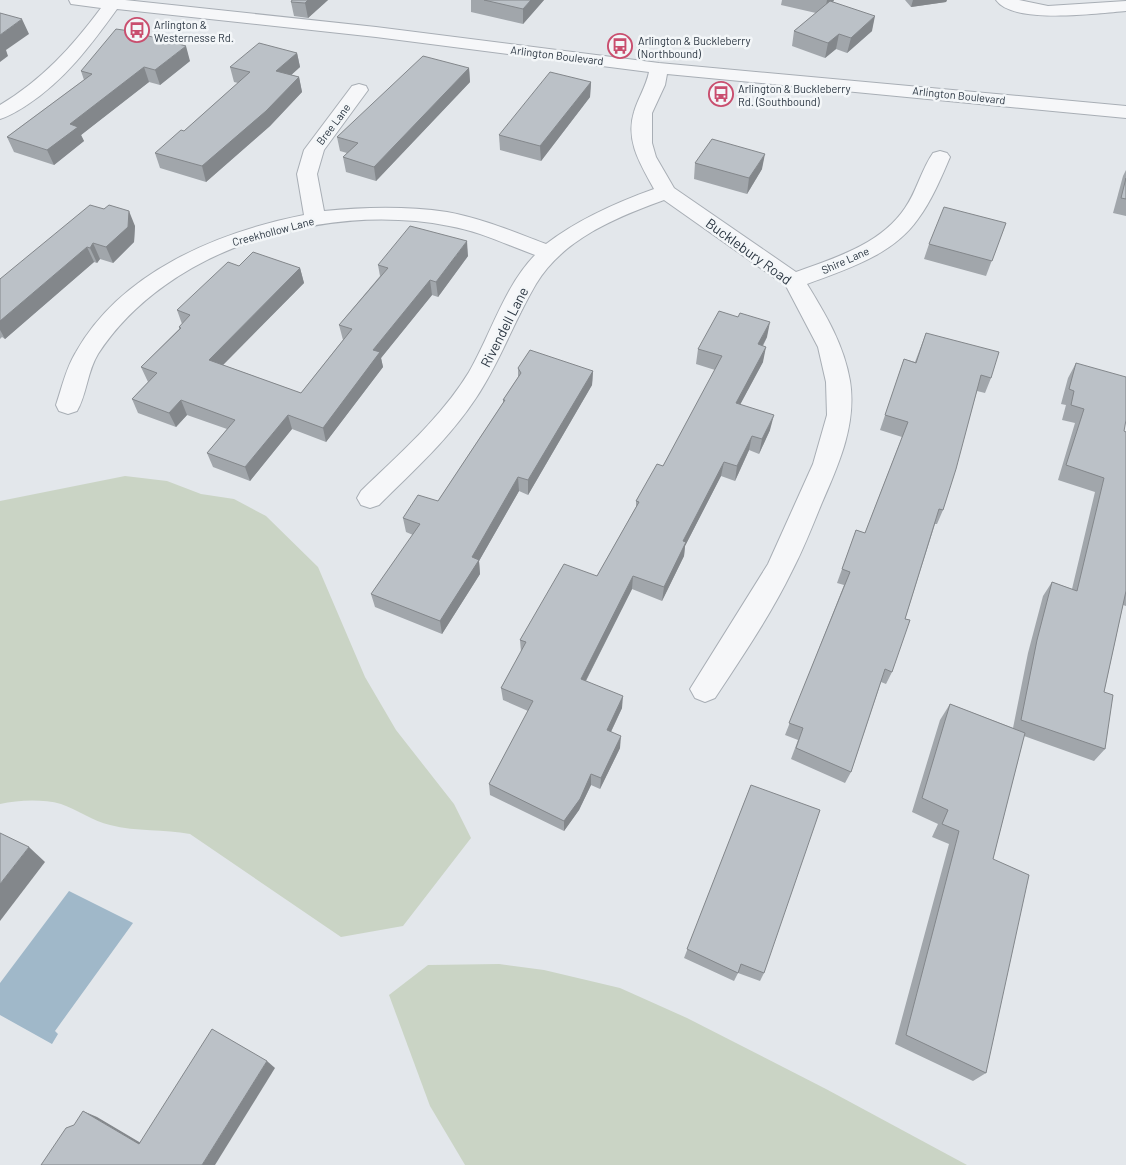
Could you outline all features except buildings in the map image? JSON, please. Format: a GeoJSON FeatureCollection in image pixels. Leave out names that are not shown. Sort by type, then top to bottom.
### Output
{"type":"FeatureCollection","features":[{"type":"Feature","properties":{"kind":"street","name":"Arlington Boulevard"},"geometry":{"type":"LineString","coordinates":[[77,0],[114,2],[376,32],[659,68],[855,84],[1126,112]]}},
{"type":"Feature","properties":{"kind":"street"},"geometry":{"type":"LineString","coordinates":[[0,113],[37,90],[59,69],[114,2]]}},
{"type":"Feature","properties":{"kind":"street"},"geometry":{"type":"LineString","coordinates":[[1011,3],[1045,10],[1126,6]]}},
{"type":"Feature","properties":{"kind":"street","name":"Bucklebury Road"},"geometry":{"type":"LineString","coordinates":[[659,68],[656,84],[644,113],[642,143],[646,157],[666,192],[794,281],[813,312],[830,347],[838,382],[839,416],[826,464],[780,569],[745,629],[705,689]]}},
{"type":"Feature","properties":{"kind":"street","name":"Bree Lane"},"geometry":{"type":"LineString","coordinates":[[315,219],[308,174],[314,150],[359,90]]}},
{"type":"Feature","properties":{"kind":"street","name":"Shire Lane"},"geometry":{"type":"LineString","coordinates":[[794,281],[871,249],[891,235],[905,223],[914,210],[940,158]]}},
{"type":"Feature","properties":{"kind":"street","name":"Rivendell Lane"},"geometry":{"type":"LineString","coordinates":[[370,498],[448,418],[468,393],[495,346],[528,280],[549,253],[595,222],[666,192]]}},
{"type":"Feature","properties":{"kind":"street","name":"Creekhollow Lane"},"geometry":{"type":"LineString","coordinates":[[68,406],[86,354],[127,304],[169,271],[200,254],[238,239],[315,219],[356,214],[386,213],[432,217],[471,224],[549,253]]}},
{"type":"Feature","properties":{"kind":"green space"},"geometry":{"type":"Polygon","coordinates":[[[125,476],[167,481],[201,494],[234,499],[266,516],[318,567],[365,677],[396,730],[454,804],[471,838],[403,926],[341,937],[190,834],[130,829],[110,825],[54,802],[31,801],[0,804],[0,501],[125,476]]]}},
{"type":"Feature","properties":{"kind":"green space"},"geometry":{"type":"Polygon","coordinates":[[[499,964],[544,970],[620,988],[687,1018],[826,1089],[967,1165],[465,1165],[430,1106],[389,995],[428,965],[499,964]]]}},
{"type":"Feature","properties":{"kind":"water"},"geometry":{"type":"Polygon","coordinates":[[[69,891],[133,923],[55,1031],[58,1034],[52,1044],[0,1015],[0,983],[69,891]]]}},
{"type":"Feature","properties":{"kind":"place","name":"Arlington & Westernesse Rd."},"geometry":{"type":"Point","coordinates":[137,30]}},
{"type":"Feature","properties":{"kind":"place","name":"Arlington & Buckleberry (Northbound)"},"geometry":{"type":"Point","coordinates":[620,46]}},
{"type":"Feature","properties":{"kind":"place","name":"Arlington & Buckleberry Rd. (Southbound)"},"geometry":{"type":"Point","coordinates":[721,94]}}]}
